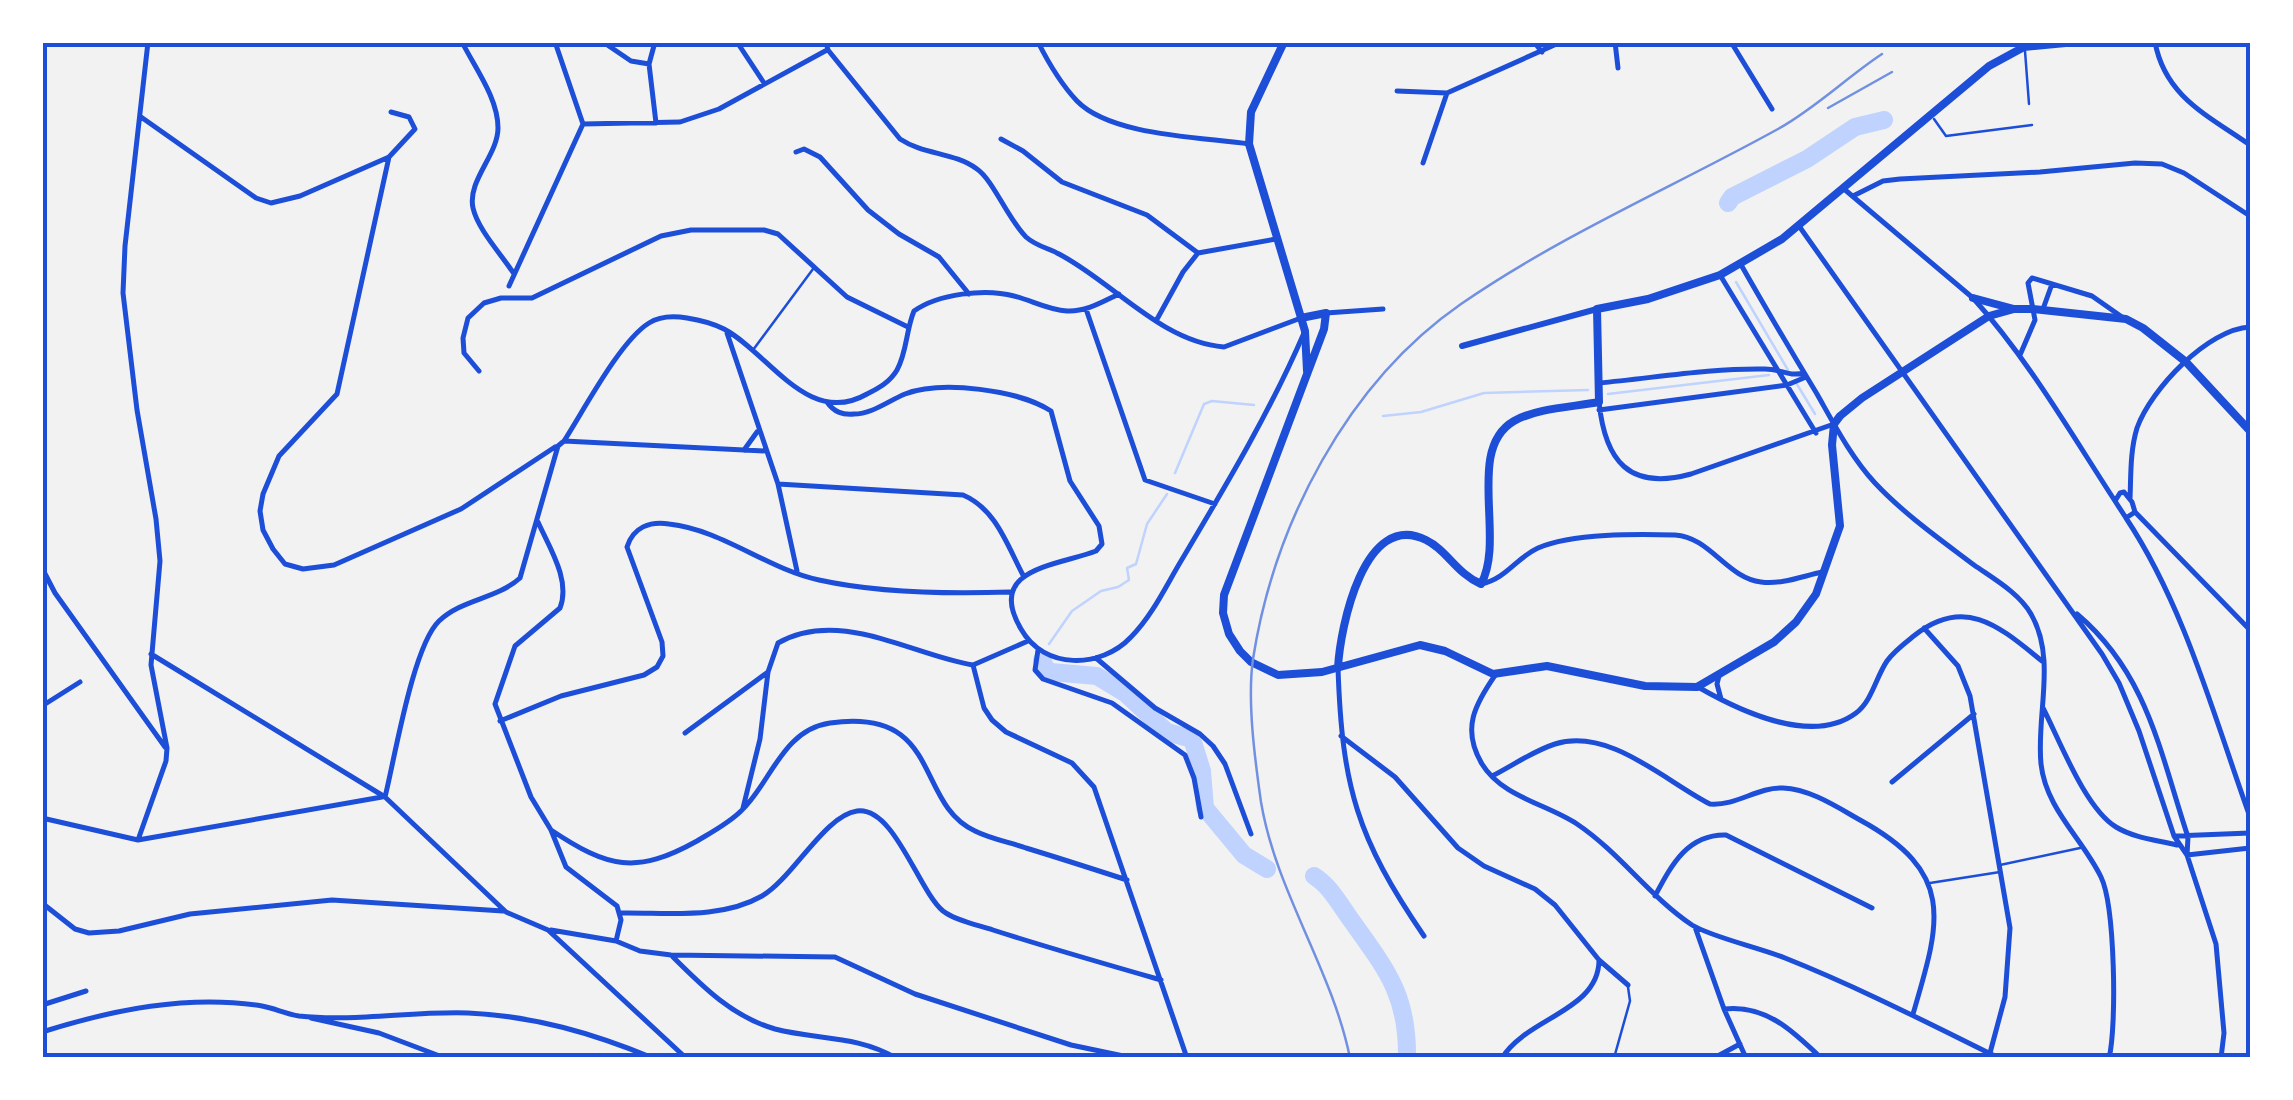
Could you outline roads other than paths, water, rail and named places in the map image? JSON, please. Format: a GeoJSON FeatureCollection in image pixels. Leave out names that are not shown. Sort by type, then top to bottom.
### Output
{"type":"FeatureCollection","features":[{"type":"Feature","properties":{"kind":"main road"},"geometry":{"type":"LineString","coordinates":[[1284,42],[1251,112],[1249,144],[1305,331],[1307,375]]}},
{"type":"Feature","properties":{"kind":"main road"},"geometry":{"type":"LineString","coordinates":[[1338,668],[1341,635],[1354,592],[1372,554],[1388,540],[1406,535],[1432,542],[1459,572],[1480,584],[1490,561],[1488,470],[1492,446],[1514,421],[1599,406],[1597,309],[1659,296],[1740,264],[1799,226],[1970,78],[2024,47],[2076,42]]}},
{"type":"Feature","properties":{"kind":"main road"},"geometry":{"type":"LineString","coordinates":[[1973,298],[2014,309],[2126,319],[2186,362],[2250,431]]}},
{"type":"Feature","properties":{"kind":"main road"},"geometry":{"type":"LineString","coordinates":[[1301,318],[1326,313],[1307,375],[1228,577],[1223,613],[1229,634],[1250,662],[1278,675],[1322,672],[1420,645],[1445,651],[1485,672],[1497,674],[1547,666],[1645,686],[1698,687],[1774,642],[1796,622],[1816,594],[1840,526],[1832,444],[1834,424],[1862,398],[1989,316],[2014,309]]}},
{"type":"Feature","properties":{"kind":"street"},"geometry":{"type":"LineString","coordinates":[[138,840],[166,761],[151,654],[160,561],[124,293],[125,246],[148,42]]}},
{"type":"Feature","properties":{"kind":"street"},"geometry":{"type":"LineString","coordinates":[[462,42],[490,97],[498,127],[474,190],[473,211],[514,274]]}},
{"type":"Feature","properties":{"kind":"street"},"geometry":{"type":"LineString","coordinates":[[509,286],[583,124],[556,42]]}},
{"type":"Feature","properties":{"kind":"street"},"geometry":{"type":"LineString","coordinates":[[603,42],[631,61],[649,64]]}},
{"type":"Feature","properties":{"kind":"street"},"geometry":{"type":"LineString","coordinates":[[655,42],[649,64],[656,123]]}},
{"type":"Feature","properties":{"kind":"street"},"geometry":{"type":"LineString","coordinates":[[737,42],[764,83]]}},
{"type":"Feature","properties":{"kind":"street"},"geometry":{"type":"LineString","coordinates":[[1038,42],[1078,102],[1096,114],[1135,128],[1249,144]]}},
{"type":"Feature","properties":{"kind":"street"},"geometry":{"type":"LineString","coordinates":[[1534,42],[1542,52]]}},
{"type":"Feature","properties":{"kind":"street"},"geometry":{"type":"LineString","coordinates":[[1397,91],[1448,93],[1561,42]]}},
{"type":"Feature","properties":{"kind":"street"},"geometry":{"type":"LineString","coordinates":[[1616,42],[1618,68]]}},
{"type":"Feature","properties":{"kind":"street"},"geometry":{"type":"LineString","coordinates":[[1732,42],[1772,108]]}},
{"type":"Feature","properties":{"kind":"street"},"geometry":{"type":"LineString","coordinates":[[2155,42],[2163,72],[2174,90],[2250,146]]}},
{"type":"Feature","properties":{"kind":"street"},"geometry":{"type":"LineString","coordinates":[[583,124],[680,122],[719,109],[827,46],[900,139],[915,150],[956,158],[980,170],[1029,240],[1060,254],[1156,321],[1211,346],[1224,347],[1301,318]]}},
{"type":"Feature","properties":{"kind":"street"},"geometry":{"type":"LineString","coordinates":[[1423,163],[1448,93]]}},
{"type":"Feature","properties":{"kind":"street"},"geometry":{"type":"LineString","coordinates":[[140,117],[256,198],[271,203],[300,196],[389,157],[415,128],[409,117],[390,112]]}},
{"type":"Feature","properties":{"kind":"street"},"geometry":{"type":"LineString","coordinates":[[1001,139],[1023,150],[1062,182],[1147,216],[1198,253]]}},
{"type":"Feature","properties":{"kind":"street"},"geometry":{"type":"LineString","coordinates":[[796,152],[804,150],[820,156],[868,210],[898,234],[939,257],[968,294]]}},
{"type":"Feature","properties":{"kind":"street"},"geometry":{"type":"LineString","coordinates":[[389,157],[338,394],[279,456],[263,494],[263,530],[285,564],[303,569],[334,565],[461,509],[561,443],[766,451]]}},
{"type":"Feature","properties":{"kind":"street"},"geometry":{"type":"LineString","coordinates":[[1853,196],[1882,181],[1900,179],[2162,164],[2184,173],[2250,216]]}},
{"type":"Feature","properties":{"kind":"street"},"geometry":{"type":"LineString","coordinates":[[1844,188],[1989,316],[2020,355],[2116,500],[2145,546],[2175,613],[2250,817]]}},
{"type":"Feature","properties":{"kind":"street"},"geometry":{"type":"LineString","coordinates":[[1799,226],[2120,683],[2174,836],[2187,854]]}},
{"type":"Feature","properties":{"kind":"street"},"geometry":{"type":"LineString","coordinates":[[480,371],[464,354],[464,330],[476,308],[492,300],[532,298],[661,236],[690,230],[764,230],[789,242],[847,297],[908,327]]}},
{"type":"Feature","properties":{"kind":"street"},"geometry":{"type":"LineString","coordinates":[[1156,321],[1182,272],[1198,253],[1276,239]]}},
{"type":"Feature","properties":{"kind":"street"},"geometry":{"type":"LineString","coordinates":[[1740,264],[1858,462],[1889,497],[2020,598],[2032,615],[2040,634],[2044,663],[2044,782],[2101,877],[2106,892],[2112,950],[2109,1058]]}},
{"type":"Feature","properties":{"kind":"street"},"geometry":{"type":"LineString","coordinates":[[1720,275],[1816,433]]}},
{"type":"Feature","properties":{"kind":"street"},"geometry":{"type":"LineString","coordinates":[[2038,310],[2028,283],[2035,278],[2092,296],[2126,319]]}},
{"type":"Feature","properties":{"kind":"street"},"geometry":{"type":"LineString","coordinates":[[2020,355],[2052,284]]}},
{"type":"Feature","properties":{"kind":"street"},"geometry":{"type":"LineString","coordinates":[[385,796],[423,646],[438,621],[460,607],[508,590],[520,578],[561,443],[627,344],[646,325],[676,316],[702,320],[726,330],[808,396],[826,402],[857,400],[890,380],[903,354],[914,311],[921,306],[968,294],[1002,293],[1052,309],[1086,309],[1119,294]]}},
{"type":"Feature","properties":{"kind":"street"},"geometry":{"type":"LineString","coordinates":[[1086,309],[1145,480],[1216,504]]}},
{"type":"Feature","properties":{"kind":"street"},"geometry":{"type":"LineString","coordinates":[[1462,346],[1597,309]]}},
{"type":"Feature","properties":{"kind":"street"},"geometry":{"type":"LineString","coordinates":[[1326,313],[1382,310]]}},
{"type":"Feature","properties":{"kind":"street"},"geometry":{"type":"LineString","coordinates":[[2130,499],[2131,454],[2148,404],[2204,344],[2238,328],[2250,327]]}},
{"type":"Feature","properties":{"kind":"street"},"geometry":{"type":"LineString","coordinates":[[726,330],[778,484],[798,573]]}},
{"type":"Feature","properties":{"kind":"street"},"geometry":{"type":"LineString","coordinates":[[826,402],[840,413],[861,414],[909,393],[977,387],[1028,400],[1051,411],[1070,481],[1099,526],[1102,544],[1084,555],[1023,575],[1012,592],[1018,624],[1028,641],[1058,659],[1082,661],[1123,644],[1145,620],[1216,504],[1281,386],[1305,331]]}},
{"type":"Feature","properties":{"kind":"street"},"geometry":{"type":"LineString","coordinates":[[1599,384],[1766,369],[1805,374]]}},
{"type":"Feature","properties":{"kind":"street"},"geometry":{"type":"LineString","coordinates":[[1805,374],[1787,385],[1599,406],[1607,445],[1616,460],[1645,480],[1668,480],[1834,424]]}},
{"type":"Feature","properties":{"kind":"street"},"geometry":{"type":"LineString","coordinates":[[744,450],[758,429]]}},
{"type":"Feature","properties":{"kind":"street"},"geometry":{"type":"LineString","coordinates":[[778,484],[963,495],[976,500],[990,513],[1023,575]]}},
{"type":"Feature","properties":{"kind":"street"},"geometry":{"type":"LineString","coordinates":[[2116,500],[2124,492],[2135,512],[2250,630]]}},
{"type":"Feature","properties":{"kind":"street"},"geometry":{"type":"LineString","coordinates":[[2126,518],[2135,512]]}},
{"type":"Feature","properties":{"kind":"street"},"geometry":{"type":"LineString","coordinates":[[537,519],[561,575],[563,601],[560,608],[515,646],[495,704],[530,797],[551,830],[566,866],[609,899],[620,913],[616,941]]}},
{"type":"Feature","properties":{"kind":"street"},"geometry":{"type":"LineString","coordinates":[[500,720],[561,696],[622,682],[657,668],[663,656],[662,642],[627,547],[640,528],[656,523],[673,524],[735,545],[820,580],[877,587],[1012,592]]}},
{"type":"Feature","properties":{"kind":"street"},"geometry":{"type":"LineString","coordinates":[[1480,584],[1494,582],[1542,546],[1561,541],[1638,536],[1690,538],[1741,576],[1760,582],[1824,572]]}},
{"type":"Feature","properties":{"kind":"street"},"geometry":{"type":"LineString","coordinates":[[42,568],[55,593],[166,748]]}},
{"type":"Feature","properties":{"kind":"street"},"geometry":{"type":"LineString","coordinates":[[2072,610],[2112,648],[2142,696],[2188,837],[2187,854],[2216,944],[2224,1033],[2221,1058]]}},
{"type":"Feature","properties":{"kind":"street"},"geometry":{"type":"LineString","coordinates":[[1698,687],[1745,713],[1780,722],[1812,726],[1844,720],[1862,708],[1887,660],[1924,628],[1965,615],[1982,619],[2008,634],[2044,663]]}},
{"type":"Feature","properties":{"kind":"street"},"geometry":{"type":"LineString","coordinates":[[1924,628],[1958,666],[1974,714],[2001,868],[2010,928],[2010,961],[1990,1053]]}},
{"type":"Feature","properties":{"kind":"street"},"geometry":{"type":"LineString","coordinates":[[742,810],[760,740],[768,672],[778,643],[788,637],[847,631],[973,665],[1028,641]]}},
{"type":"Feature","properties":{"kind":"street"},"geometry":{"type":"LineString","coordinates":[[1038,650],[1038,676],[1112,703],[1185,755],[1201,816]]}},
{"type":"Feature","properties":{"kind":"street"},"geometry":{"type":"LineString","coordinates":[[151,654],[385,796],[506,912]]}},
{"type":"Feature","properties":{"kind":"street"},"geometry":{"type":"LineString","coordinates":[[1096,658],[1155,708],[1213,746],[1225,764],[1251,834]]}},
{"type":"Feature","properties":{"kind":"street"},"geometry":{"type":"LineString","coordinates":[[973,665],[984,708],[992,720],[1006,732],[1052,752],[1083,772],[1094,787],[1187,1058]]}},
{"type":"Feature","properties":{"kind":"street"},"geometry":{"type":"LineString","coordinates":[[1338,668],[1348,782],[1386,881],[1424,936]]}},
{"type":"Feature","properties":{"kind":"street"},"geometry":{"type":"LineString","coordinates":[[1721,671],[1717,684],[1722,702]]}},
{"type":"Feature","properties":{"kind":"street"},"geometry":{"type":"LineString","coordinates":[[685,733],[768,672]]}},
{"type":"Feature","properties":{"kind":"street"},"geometry":{"type":"LineString","coordinates":[[1497,674],[1479,698],[1470,722],[1476,751],[1492,776],[1511,792],[1591,833],[1655,896],[1695,928],[1785,958],[2000,1058]]}},
{"type":"Feature","properties":{"kind":"street"},"geometry":{"type":"LineString","coordinates":[[43,706],[80,682]]}},
{"type":"Feature","properties":{"kind":"street"},"geometry":{"type":"LineString","coordinates":[[2042,706],[2086,792],[2105,819],[2132,834],[2179,845]]}},
{"type":"Feature","properties":{"kind":"street"},"geometry":{"type":"LineString","coordinates":[[1892,782],[1974,714]]}},
{"type":"Feature","properties":{"kind":"street"},"geometry":{"type":"LineString","coordinates":[[551,830],[608,860],[638,865],[662,859],[742,810],[775,763],[809,730],[826,724],[874,723],[896,732],[912,746],[926,763],[953,813],[975,832],[1127,880]]}},
{"type":"Feature","properties":{"kind":"street"},"geometry":{"type":"LineString","coordinates":[[1341,736],[1395,777],[1458,848],[1555,905],[1599,960],[1628,985]]}},
{"type":"Feature","properties":{"kind":"street"},"geometry":{"type":"LineString","coordinates":[[1492,776],[1557,743],[1590,743],[1623,751],[1710,804],[1739,802],[1764,790],[1782,788],[1799,791],[1852,815],[1894,840],[1930,883],[1935,910],[1932,950],[1912,1014]]}},
{"type":"Feature","properties":{"kind":"street"},"geometry":{"type":"LineString","coordinates":[[42,818],[138,840],[385,796]]}},
{"type":"Feature","properties":{"kind":"street"},"geometry":{"type":"LineString","coordinates":[[620,913],[714,912],[759,898],[777,886],[841,818],[856,811],[871,812],[892,832],[930,896],[945,912],[1060,952],[1161,980]]}},
{"type":"Feature","properties":{"kind":"street"},"geometry":{"type":"LineString","coordinates":[[2174,836],[2250,833]]}},
{"type":"Feature","properties":{"kind":"street"},"geometry":{"type":"LineString","coordinates":[[1655,896],[1683,850],[1708,837],[1726,835],[1872,908]]}},
{"type":"Feature","properties":{"kind":"street"},"geometry":{"type":"LineString","coordinates":[[2187,854],[2250,848]]}},
{"type":"Feature","properties":{"kind":"street"},"geometry":{"type":"LineString","coordinates":[[42,903],[74,929],[89,933],[119,931],[190,914],[332,900],[506,912],[548,930],[616,941],[640,952],[835,957],[904,990],[1071,1045],[1133,1058]]}},
{"type":"Feature","properties":{"kind":"street"},"geometry":{"type":"LineString","coordinates":[[1695,928],[1746,1058]]}},
{"type":"Feature","properties":{"kind":"street"},"geometry":{"type":"LineString","coordinates":[[548,930],[686,1058]]}},
{"type":"Feature","properties":{"kind":"street"},"geometry":{"type":"LineString","coordinates":[[671,955],[715,996],[748,1018],[776,1029],[868,1044],[896,1058]]}},
{"type":"Feature","properties":{"kind":"street"},"geometry":{"type":"LineString","coordinates":[[1502,1058],[1527,1034],[1590,990],[1599,972],[1599,960]]}},
{"type":"Feature","properties":{"kind":"street"},"geometry":{"type":"LineString","coordinates":[[42,1004],[86,991]]}},
{"type":"Feature","properties":{"kind":"street"},"geometry":{"type":"LineString","coordinates":[[42,1032],[93,1016],[161,1006],[260,1006],[379,1033],[445,1058]]}},
{"type":"Feature","properties":{"kind":"street"},"geometry":{"type":"LineString","coordinates":[[1724,1009],[1760,1010],[1821,1058]]}},
{"type":"Feature","properties":{"kind":"street"},"geometry":{"type":"LineString","coordinates":[[298,1016],[467,1013],[521,1019],[585,1030],[653,1058]]}},
{"type":"Feature","properties":{"kind":"street"},"geometry":{"type":"LineString","coordinates":[[1714,1058],[1740,1044]]}},
{"type":"Feature","properties":{"kind":"street"},"geometry":{"type":"LineString","coordinates":[[1069,1058],[1071,1045]]}},
{"type":"Feature","properties":{"kind":"lane"},"geometry":{"type":"LineString","coordinates":[[2024,47],[2029,104]]}},
{"type":"Feature","properties":{"kind":"lane"},"geometry":{"type":"LineString","coordinates":[[1931,114],[1946,136],[2032,125]]}},
{"type":"Feature","properties":{"kind":"lane"},"geometry":{"type":"LineString","coordinates":[[752,350],[814,268]]}},
{"type":"Feature","properties":{"kind":"lane"},"geometry":{"type":"LineString","coordinates":[[1930,883],[2081,847]]}},
{"type":"Feature","properties":{"kind":"lane"},"geometry":{"type":"LineString","coordinates":[[1614,1058],[1630,1002],[1628,985]]}},
{"type":"Feature","properties":{"kind":"waterway"},"geometry":{"type":"LineString","coordinates":[[1728,203],[1732,197],[1807,159],[1855,127],[1884,120]]}},
{"type":"Feature","properties":{"kind":"waterway"},"geometry":{"type":"LineString","coordinates":[[1736,282],[1788,370]]}},
{"type":"Feature","properties":{"kind":"waterway"},"geometry":{"type":"LineString","coordinates":[[1608,394],[1769,375]]}},
{"type":"Feature","properties":{"kind":"waterway"},"geometry":{"type":"LineString","coordinates":[[1795,381],[1815,414]]}},
{"type":"Feature","properties":{"kind":"waterway"},"geometry":{"type":"LineString","coordinates":[[1383,416],[1421,412],[1484,393],[1588,390]]}},
{"type":"Feature","properties":{"kind":"waterway"},"geometry":{"type":"LineString","coordinates":[[1175,473],[1204,404],[1212,401],[1254,405]]}},
{"type":"Feature","properties":{"kind":"waterway"},"geometry":{"type":"LineString","coordinates":[[1049,644],[1072,611],[1101,591],[1129,580],[1127,568],[1136,564],[1147,524],[1167,494]]}},
{"type":"Feature","properties":{"kind":"waterway"},"geometry":{"type":"LineString","coordinates":[[1042,660],[1051,672],[1097,676],[1125,693],[1167,732],[1192,739],[1202,771],[1205,808],[1244,855],[1267,869]]}},
{"type":"Feature","properties":{"kind":"waterway"},"geometry":{"type":"LineString","coordinates":[[1314,876],[1333,895],[1392,982],[1403,1015],[1407,1058]]}},
{"type":"Feature","properties":{"kind":"railway"},"geometry":{"type":"LineString","coordinates":[[1350,1058],[1331,993],[1268,835],[1251,712],[1251,675],[1263,608],[1278,558],[1322,460],[1383,374],[1420,336],[1461,304],[1578,234],[1778,129],[1882,54]]}},
{"type":"Feature","properties":{"kind":"railway"},"geometry":{"type":"LineString","coordinates":[[1828,108],[1892,72]]}}]}
